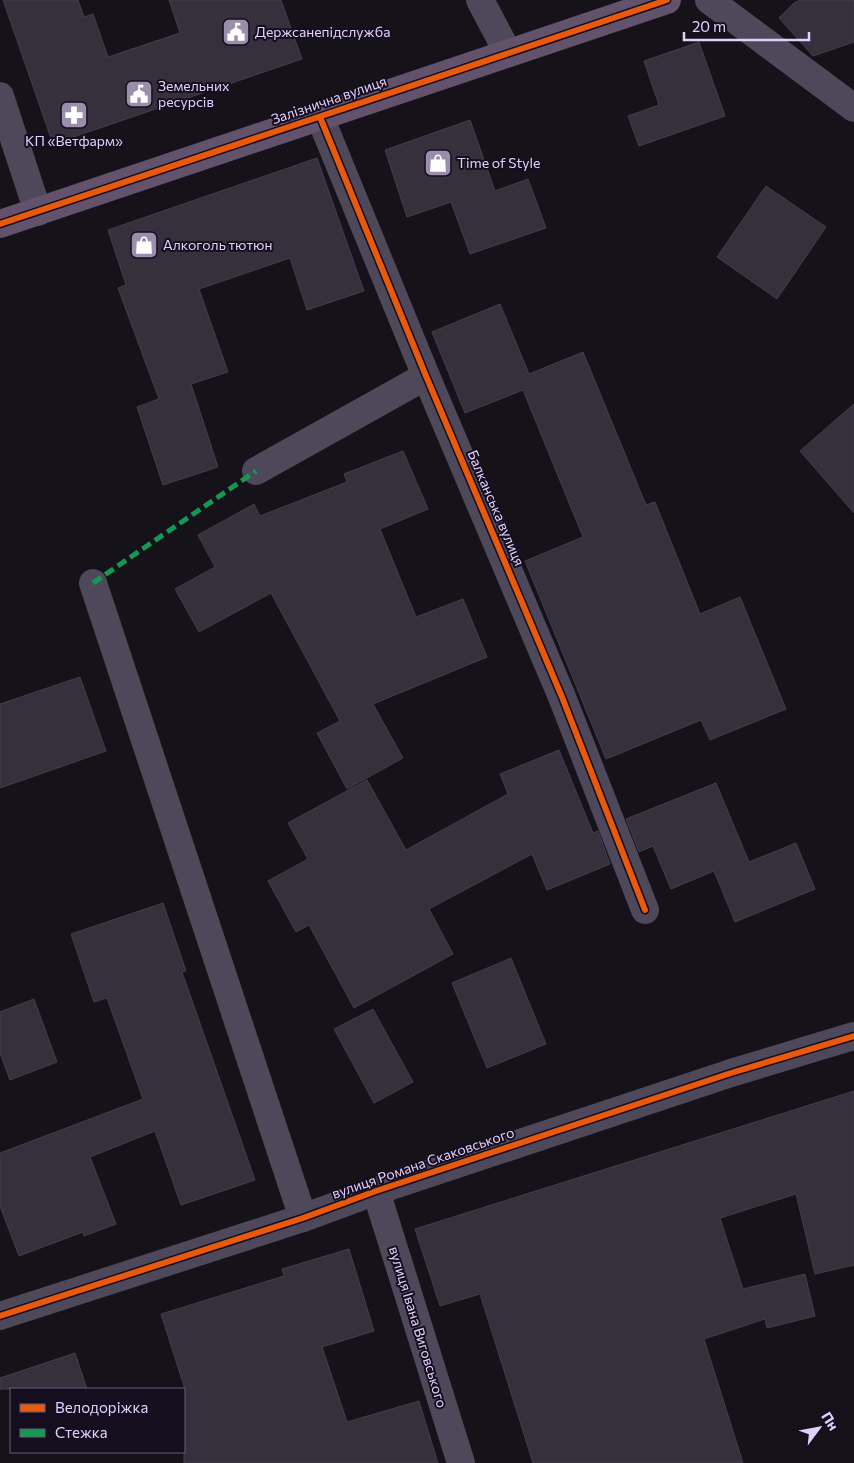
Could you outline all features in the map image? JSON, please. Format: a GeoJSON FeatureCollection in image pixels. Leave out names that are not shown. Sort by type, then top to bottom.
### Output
{"type":"FeatureCollection","features":[{"type":"Feature","properties":{"kind":"main road","name":"Залізнична вулиця"},"geometry":{"type":"LineString","coordinates":[[0,224],[657,2]]}},
{"type":"Feature","properties":{"kind":"street"},"geometry":{"type":"LineString","coordinates":[[480,0],[508,53]]}},
{"type":"Feature","properties":{"kind":"street"},"geometry":{"type":"LineString","coordinates":[[708,0],[854,108]]}},
{"type":"Feature","properties":{"kind":"street"},"geometry":{"type":"LineString","coordinates":[[0,96],[38,212]]}},
{"type":"Feature","properties":{"kind":"street","name":"Балканська вулиця"},"geometry":{"type":"LineString","coordinates":[[320,117],[426,376],[562,697],[646,910]]}},
{"type":"Feature","properties":{"kind":"street"},"geometry":{"type":"LineString","coordinates":[[256,470],[426,376]]}},
{"type":"Feature","properties":{"kind":"street"},"geometry":{"type":"LineString","coordinates":[[93,583],[303,1218]]}},
{"type":"Feature","properties":{"kind":"street","name":"вулиця Романа Скаковського"},"geometry":{"type":"LineString","coordinates":[[0,1316],[303,1218],[376,1190],[731,1073],[854,1036]]}},
{"type":"Feature","properties":{"kind":"street","name":"вулиця Івана Виговського"},"geometry":{"type":"LineString","coordinates":[[376,1190],[461,1463]]}},
{"type":"Feature","properties":{"kind":"building"},"geometry":{"type":"Polygon","coordinates":[[[3,0],[78,0],[84,17],[93,14],[108,57],[180,33],[169,0],[281,0],[302,59],[53,144],[3,0]]]}},
{"type":"Feature","properties":{"kind":"building"},"geometry":{"type":"Polygon","coordinates":[[[801,0],[854,0],[854,42],[813,56],[779,18],[794,3],[801,0]]]}},
{"type":"Feature","properties":{"kind":"building"},"geometry":{"type":"Polygon","coordinates":[[[699,42],[725,116],[639,146],[628,116],[659,105],[644,61],[699,42]]]}},
{"type":"Feature","properties":{"kind":"building"},"geometry":{"type":"Polygon","coordinates":[[[470,120],[495,191],[528,179],[546,228],[470,254],[451,202],[407,217],[385,150],[470,120]]]}},
{"type":"Feature","properties":{"kind":"building"},"geometry":{"type":"Polygon","coordinates":[[[317,158],[364,291],[307,310],[290,258],[199,289],[228,372],[191,384],[218,467],[163,485],[137,407],[159,399],[118,288],[126,285],[108,230],[317,158]]]}},
{"type":"Feature","properties":{"kind":"building"},"geometry":{"type":"Polygon","coordinates":[[[766,186],[826,227],[777,299],[717,257],[766,186]]]}},
{"type":"Feature","properties":{"kind":"building"},"geometry":{"type":"Polygon","coordinates":[[[500,304],[529,374],[583,352],[646,505],[655,502],[700,614],[740,597],[786,709],[710,740],[701,720],[606,759],[525,561],[583,537],[523,390],[465,413],[432,332],[500,304]]]}},
{"type":"Feature","properties":{"kind":"building"},"geometry":{"type":"Polygon","coordinates":[[[854,404],[854,513],[800,451],[854,404]]]}},
{"type":"Feature","properties":{"kind":"building"},"geometry":{"type":"Polygon","coordinates":[[[403,451],[428,509],[380,529],[416,617],[463,599],[487,657],[373,704],[403,758],[347,789],[317,733],[340,721],[271,593],[199,632],[175,589],[215,567],[198,535],[254,504],[260,516],[347,482],[344,474],[403,451]]]}},
{"type":"Feature","properties":{"kind":"building"},"geometry":{"type":"Polygon","coordinates":[[[80,677],[106,751],[0,788],[0,704],[80,677]]]}},
{"type":"Feature","properties":{"kind":"building"},"geometry":{"type":"Polygon","coordinates":[[[559,750],[593,833],[598,831],[610,864],[547,890],[532,854],[429,909],[453,954],[354,1008],[309,925],[296,932],[268,881],[308,859],[288,823],[367,780],[406,850],[508,794],[500,774],[559,750]]]}},
{"type":"Feature","properties":{"kind":"building"},"geometry":{"type":"Polygon","coordinates":[[[716,783],[749,862],[796,843],[815,889],[735,922],[714,871],[671,889],[653,846],[639,852],[626,819],[716,783]]]}},
{"type":"Feature","properties":{"kind":"building"},"geometry":{"type":"Polygon","coordinates":[[[163,903],[186,971],[182,972],[255,1180],[181,1205],[155,1131],[90,1157],[116,1224],[84,1236],[83,1232],[19,1256],[0,1206],[0,1153],[143,1099],[107,998],[94,1002],[71,934],[163,903]]]}},
{"type":"Feature","properties":{"kind":"building"},"geometry":{"type":"Polygon","coordinates":[[[511,958],[546,1044],[487,1068],[452,983],[511,958]]]}},
{"type":"Feature","properties":{"kind":"building"},"geometry":{"type":"Polygon","coordinates":[[[34,999],[57,1062],[10,1080],[0,1053],[0,1012],[34,999]]]}},
{"type":"Feature","properties":{"kind":"building"},"geometry":{"type":"Polygon","coordinates":[[[373,1009],[413,1082],[374,1103],[334,1029],[373,1009]]]}},
{"type":"Feature","properties":{"kind":"building"},"geometry":{"type":"Polygon","coordinates":[[[854,1091],[854,1265],[815,1274],[796,1194],[720,1218],[743,1289],[805,1274],[815,1316],[767,1328],[765,1319],[704,1339],[743,1463],[533,1463],[480,1294],[440,1306],[415,1229],[854,1091]]]}},
{"type":"Feature","properties":{"kind":"building"},"geometry":{"type":"Polygon","coordinates":[[[349,1249],[374,1331],[322,1347],[347,1422],[419,1401],[438,1463],[184,1463],[185,1388],[161,1314],[284,1276],[282,1269],[349,1249]]]}},
{"type":"Feature","properties":{"kind":"building"},"geometry":{"type":"Polygon","coordinates":[[[75,1353],[87,1388],[0,1389],[0,1378],[75,1353]]]}},
{"type":"Feature","properties":{"kind":"marked path"},"geometry":{"type":"LineString","coordinates":[[93,583],[256,471]]}},
{"type":"Feature","properties":{"kind":"cycle path"},"geometry":{"type":"LineString","coordinates":[[0,224],[667,0]]}},
{"type":"Feature","properties":{"kind":"cycle path"},"geometry":{"type":"LineString","coordinates":[[320,117],[426,376],[562,697],[645,910]]}},
{"type":"Feature","properties":{"kind":"cycle path"},"geometry":{"type":"LineString","coordinates":[[0,1316],[303,1218],[376,1191],[731,1073],[854,1036]]}},
{"type":"Feature","properties":{"kind":"place","name":"Держсанепідслужба"},"geometry":{"type":"Point","coordinates":[236,32]}},
{"type":"Feature","properties":{"kind":"place","name":"Земельних ресурсів"},"geometry":{"type":"Point","coordinates":[139,94]}},
{"type":"Feature","properties":{"kind":"place","name":"КП «Ветфарм»"},"geometry":{"type":"Point","coordinates":[74,115]}},
{"type":"Feature","properties":{"kind":"place","name":"Time of Style"},"geometry":{"type":"Point","coordinates":[438,163]}},
{"type":"Feature","properties":{"kind":"place","name":"Алкоголь тютюн"},"geometry":{"type":"Point","coordinates":[144,245]}}]}
